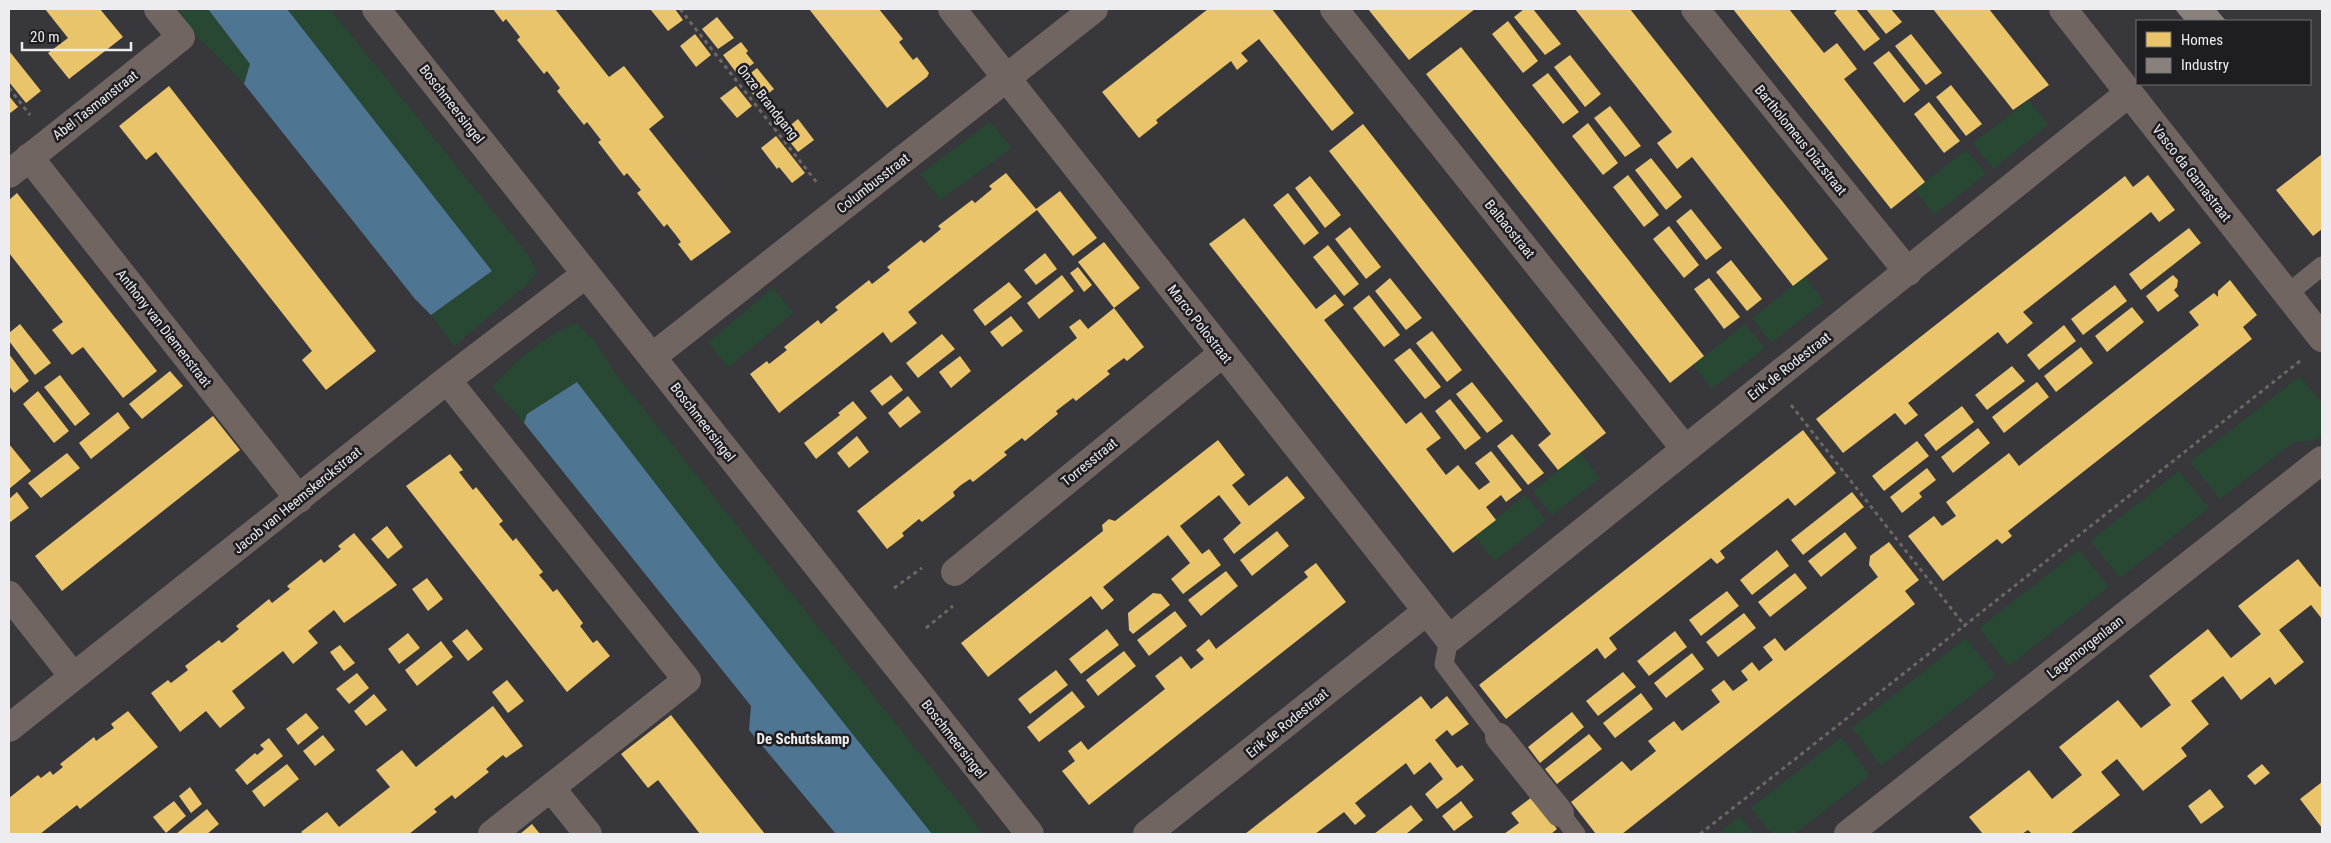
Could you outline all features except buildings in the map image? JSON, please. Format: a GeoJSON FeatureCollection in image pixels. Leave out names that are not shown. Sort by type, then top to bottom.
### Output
{"type":"FeatureCollection","features":[{"type":"Feature","properties":{"kind":"street","name":"Abel Tasmanstraat"},"geometry":{"type":"LineString","coordinates":[[19,166],[181,37],[158,9]]}},
{"type":"Feature","properties":{"kind":"street","name":"Boschmeersingel"},"geometry":{"type":"LineString","coordinates":[[376,9],[1030,834]]}},
{"type":"Feature","properties":{"kind":"street","name":"Marco Polostraat"},"geometry":{"type":"LineString","coordinates":[[952,9],[1449,639]]}},
{"type":"Feature","properties":{"kind":"street","name":"Columbusstraat"},"geometry":{"type":"LineString","coordinates":[[652,357],[1094,9]]}},
{"type":"Feature","properties":{"kind":"street","name":"Balbaostraat"},"geometry":{"type":"LineString","coordinates":[[1334,9],[1685,450]]}},
{"type":"Feature","properties":{"kind":"street","name":"Bartholomeus Diazstraat"},"geometry":{"type":"LineString","coordinates":[[1695,9],[1908,272]]}},
{"type":"Feature","properties":{"kind":"street","name":"Vasco da Gamastraat"},"geometry":{"type":"LineString","coordinates":[[2063,9],[2287,294],[2314,347]]}},
{"type":"Feature","properties":{"kind":"street","name":"Erik de Rodestraat"},"geometry":{"type":"LineString","coordinates":[[1449,639],[1908,272],[2129,92]]}},
{"type":"Feature","properties":{"kind":"street","name":"Anthony van Diemenstraat"},"geometry":{"type":"LineString","coordinates":[[19,166],[299,499]]}},
{"type":"Feature","properties":{"kind":"street","name":"Jacob van Heemskerckstraat"},"geometry":{"type":"LineString","coordinates":[[9,728],[299,499],[446,380],[586,274]]}},
{"type":"Feature","properties":{"kind":"street","name":"Torresstraat"},"geometry":{"type":"LineString","coordinates":[[956,572],[1223,353]]}},
{"type":"Feature","properties":{"kind":"street"},"geometry":{"type":"LineString","coordinates":[[446,380],[687,680],[492,834]]}},
{"type":"Feature","properties":{"kind":"street","name":"Lagemorgenlaan"},"geometry":{"type":"LineString","coordinates":[[1848,834],[2322,460]]}},
{"type":"Feature","properties":{"kind":"street"},"geometry":{"type":"LineString","coordinates":[[9,595],[73,676]]}},
{"type":"Feature","properties":{"kind":"street","name":"Erik de Rodestraat"},"geometry":{"type":"LineString","coordinates":[[1147,834],[1427,611]]}},
{"type":"Feature","properties":{"kind":"street"},"geometry":{"type":"LineString","coordinates":[[1500,737],[1560,812]]}},
{"type":"Feature","properties":{"kind":"street"},"geometry":{"type":"LineString","coordinates":[[551,788],[588,834]]}},
{"type":"Feature","properties":{"kind":"lane"},"geometry":{"type":"LineString","coordinates":[[2287,294],[2322,266]]}},
{"type":"Feature","properties":{"kind":"lane"},"geometry":{"type":"LineString","coordinates":[[1449,639],[1444,664],[1500,737]]}},
{"type":"Feature","properties":{"kind":"lane"},"geometry":{"type":"LineString","coordinates":[[1560,812],[1576,834]]}},
{"type":"Feature","properties":{"kind":"path","name":"Onze Brandgang"},"geometry":{"type":"LineString","coordinates":[[680,9],[838,210]]}},
{"type":"Feature","properties":{"kind":"path"},"geometry":{"type":"LineString","coordinates":[[1700,834],[1965,626],[2314,347]]}},
{"type":"Feature","properties":{"kind":"path"},"geometry":{"type":"LineString","coordinates":[[1771,380],[1965,626]]}},
{"type":"Feature","properties":{"kind":"green space"},"geometry":{"type":"Polygon","coordinates":[[[178,9],[208,9],[250,64],[244,84],[192,31],[178,9]]]}},
{"type":"Feature","properties":{"kind":"green space"},"geometry":{"type":"Polygon","coordinates":[[[287,9],[330,9],[529,256],[537,273],[523,288],[454,346],[431,315],[492,271],[287,9]]]}},
{"type":"Feature","properties":{"kind":"green space"},"geometry":{"type":"Polygon","coordinates":[[[2029,100],[2048,125],[1993,169],[1973,143],[2029,100]]]}},
{"type":"Feature","properties":{"kind":"green space"},"geometry":{"type":"Polygon","coordinates":[[[990,122],[1012,148],[940,200],[920,174],[990,122]]]}},
{"type":"Feature","properties":{"kind":"green space"},"geometry":{"type":"Polygon","coordinates":[[[1966,150],[1986,174],[1934,215],[1915,190],[1966,150]]]}},
{"type":"Feature","properties":{"kind":"green space"},"geometry":{"type":"Polygon","coordinates":[[[1805,276],[1824,302],[1771,343],[1752,318],[1805,276]]]}},
{"type":"Feature","properties":{"kind":"green space"},"geometry":{"type":"Polygon","coordinates":[[[773,288],[793,313],[728,368],[708,342],[773,288]]]}},
{"type":"Feature","properties":{"kind":"green space"},"geometry":{"type":"Polygon","coordinates":[[[576,323],[597,344],[614,372],[984,834],[932,834],[719,566],[577,382],[527,414],[524,423],[492,387],[510,368],[541,342],[576,323]]]}},
{"type":"Feature","properties":{"kind":"green space"},"geometry":{"type":"Polygon","coordinates":[[[1745,324],[1765,348],[1712,389],[1693,365],[1745,324]]]}},
{"type":"Feature","properties":{"kind":"green space"},"geometry":{"type":"Polygon","coordinates":[[[2300,376],[2322,403],[2322,436],[2312,441],[2294,442],[2220,499],[2190,462],[2300,376]]]}},
{"type":"Feature","properties":{"kind":"green space"},"geometry":{"type":"Polygon","coordinates":[[[1580,453],[1600,478],[1552,515],[1533,491],[1580,453]]]}},
{"type":"Feature","properties":{"kind":"green space"},"geometry":{"type":"Polygon","coordinates":[[[2179,471],[2209,508],[2120,578],[2090,541],[2179,471]]]}},
{"type":"Feature","properties":{"kind":"green space"},"geometry":{"type":"Polygon","coordinates":[[[1525,495],[1546,521],[1494,561],[1475,536],[1525,495]]]}},
{"type":"Feature","properties":{"kind":"green space"},"geometry":{"type":"Polygon","coordinates":[[[2079,550],[2109,587],[2009,666],[1979,628],[2079,550]]]}},
{"type":"Feature","properties":{"kind":"green space"},"geometry":{"type":"Polygon","coordinates":[[[1966,638],[1996,676],[1881,766],[1852,728],[1966,638]]]}},
{"type":"Feature","properties":{"kind":"green space"},"geometry":{"type":"Polygon","coordinates":[[[1841,737],[1870,775],[1795,834],[1772,834],[1751,808],[1841,737]]]}},
{"type":"Feature","properties":{"kind":"green space"},"geometry":{"type":"Polygon","coordinates":[[[1740,816],[1754,834],[1718,834],[1740,816]]]}},
{"type":"Feature","properties":{"kind":"water"},"geometry":{"type":"Polygon","coordinates":[[[208,9],[287,9],[492,271],[431,315],[415,299],[244,84],[250,64],[208,9]]]}},
{"type":"Feature","properties":{"kind":"water"},"geometry":{"type":"Polygon","coordinates":[[[577,382],[719,566],[932,834],[836,834],[749,730],[751,706],[524,423],[527,414],[577,382]]]}},
{"type":"Feature","properties":{"kind":"district","name":"De Schutskamp"},"geometry":{"type":"Point","coordinates":[803,739]}}]}
